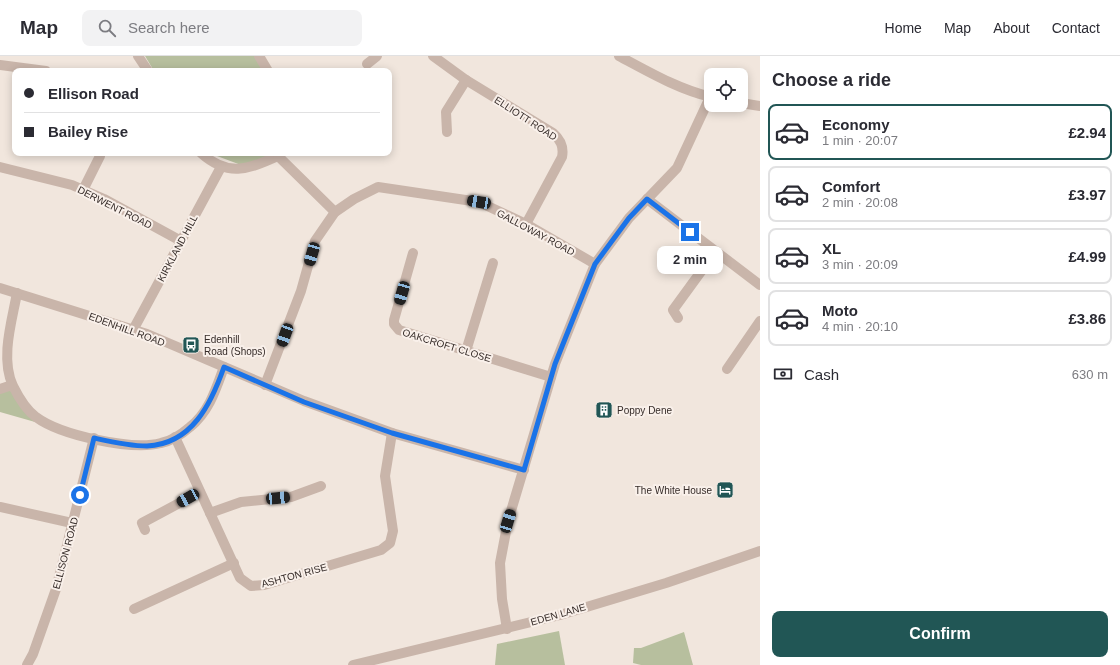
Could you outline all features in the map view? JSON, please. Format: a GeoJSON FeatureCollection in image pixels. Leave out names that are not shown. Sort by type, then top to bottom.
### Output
{"type":"FeatureCollection","features":[{"type":"Feature","properties":{"kind":"street"},"geometry":{"type":"LineString","coordinates":[[138,56],[146,68]]}},
{"type":"Feature","properties":{"kind":"street"},"geometry":{"type":"LineString","coordinates":[[259,56],[266,68]]}},
{"type":"Feature","properties":{"kind":"street"},"geometry":{"type":"LineString","coordinates":[[367,64],[377,56]]}},
{"type":"Feature","properties":{"kind":"street"},"geometry":{"type":"LineString","coordinates":[[619,56],[635,60],[674,85],[704,95]]}},
{"type":"Feature","properties":{"kind":"street","name":"ELLIOTT ROAD"},"geometry":{"type":"LineString","coordinates":[[436,57],[466,80],[553,133],[561,142],[563,147],[562,157],[526,224]]}},
{"type":"Feature","properties":{"kind":"street"},"geometry":{"type":"LineString","coordinates":[[0,65],[23,68]]}},
{"type":"Feature","properties":{"kind":"street"},"geometry":{"type":"LineString","coordinates":[[447,132],[446,112],[466,80]]}},
{"type":"Feature","properties":{"kind":"street"},"geometry":{"type":"LineString","coordinates":[[748,104],[760,106]]}},
{"type":"Feature","properties":{"kind":"street"},"geometry":{"type":"LineString","coordinates":[[507,628],[502,599],[500,562],[508,521],[551,377],[595,264],[629,218],[677,168],[704,110]]}},
{"type":"Feature","properties":{"kind":"street"},"geometry":{"type":"LineString","coordinates":[[84,190],[100,156]]}},
{"type":"Feature","properties":{"kind":"street"},"geometry":{"type":"LineString","coordinates":[[204,156],[211,162],[221,167],[233,169],[252,168],[275,156]]}},
{"type":"Feature","properties":{"kind":"street"},"geometry":{"type":"LineString","coordinates":[[281,156],[335,212]]}},
{"type":"Feature","properties":{"kind":"street","name":"DERWENT ROAD"},"geometry":{"type":"LineString","coordinates":[[0,167],[72,185],[104,199],[181,241]]}},
{"type":"Feature","properties":{"kind":"street","name":"KIRKLAND HILL"},"geometry":{"type":"LineString","coordinates":[[133,330],[221,167]]}},
{"type":"Feature","properties":{"kind":"street","name":"GALLOWAY ROAD"},"geometry":{"type":"LineString","coordinates":[[265,385],[301,291],[315,241],[335,212],[354,199],[378,187],[479,202],[526,224],[595,264]]}},
{"type":"Feature","properties":{"kind":"street"},"geometry":{"type":"LineString","coordinates":[[647,199],[760,285]]}},
{"type":"Feature","properties":{"kind":"street"},"geometry":{"type":"LineString","coordinates":[[678,318],[673,310],[716,251]]}},
{"type":"Feature","properties":{"kind":"street","name":"OAKCROFT CLOSE"},"geometry":{"type":"LineString","coordinates":[[414,253],[394,324],[399,330],[551,377]]}},
{"type":"Feature","properties":{"kind":"street"},"geometry":{"type":"LineString","coordinates":[[466,351],[492,263]]}},
{"type":"Feature","properties":{"kind":"street","name":"EDENHILL ROAD"},"geometry":{"type":"LineString","coordinates":[[0,288],[133,330],[224,367],[304,402],[392,433],[524,470]]}},
{"type":"Feature","properties":{"kind":"street"},"geometry":{"type":"LineString","coordinates":[[17,293],[8,356],[8,370],[12,385],[35,417],[55,429],[124,444],[147,446],[162,443],[190,428],[202,416],[213,398],[224,367]]}},
{"type":"Feature","properties":{"kind":"street"},"geometry":{"type":"LineString","coordinates":[[727,369],[760,322]]}},
{"type":"Feature","properties":{"kind":"street"},"geometry":{"type":"LineString","coordinates":[[0,389],[12,385]]}},
{"type":"Feature","properties":{"kind":"street","name":"ASHTON RISE"},"geometry":{"type":"LineString","coordinates":[[175,437],[240,578],[251,586],[264,585],[381,550],[390,543],[393,531],[385,476],[392,433]]}},
{"type":"Feature","properties":{"kind":"street","name":"ELLISON ROAD"},"geometry":{"type":"LineString","coordinates":[[27,665],[35,648],[56,589],[94,438]]}},
{"type":"Feature","properties":{"kind":"street"},"geometry":{"type":"LineString","coordinates":[[210,513],[241,502],[291,497],[321,486]]}},
{"type":"Feature","properties":{"kind":"street"},"geometry":{"type":"LineString","coordinates":[[145,530],[142,523],[200,492]]}},
{"type":"Feature","properties":{"kind":"street"},"geometry":{"type":"LineString","coordinates":[[0,507],[72,524]]}},
{"type":"Feature","properties":{"kind":"street","name":"EDEN LANE"},"geometry":{"type":"LineString","coordinates":[[353,665],[507,628],[666,583],[760,551]]}},
{"type":"Feature","properties":{"kind":"street"},"geometry":{"type":"LineString","coordinates":[[134,609],[234,563]]}},
{"type":"Feature","properties":{"kind":"green space"},"geometry":{"type":"Polygon","coordinates":[[[145,56],[256,56],[263,68],[152,68],[145,56]]]}},
{"type":"Feature","properties":{"kind":"green space"},"geometry":{"type":"Polygon","coordinates":[[[217,156],[270,156],[269,157],[241,165],[217,156]]]}},
{"type":"Feature","properties":{"kind":"green space"},"geometry":{"type":"Polygon","coordinates":[[[8,389],[35,422],[0,412],[0,392],[8,389]]]}},
{"type":"Feature","properties":{"kind":"green space"},"geometry":{"type":"Polygon","coordinates":[[[559,631],[565,665],[495,665],[497,644],[559,631]]]}},
{"type":"Feature","properties":{"kind":"green space"},"geometry":{"type":"Polygon","coordinates":[[[684,632],[693,665],[641,665],[633,663],[634,648],[641,648],[684,632]]]}},
{"type":"Feature","properties":{"kind":"place","name":"Edenhill Road (Shops)"},"geometry":{"type":"Point","coordinates":[191,345]}},
{"type":"Feature","properties":{"kind":"place","name":"Poppy Dene"},"geometry":{"type":"Point","coordinates":[604,410]}},
{"type":"Feature","properties":{"kind":"place","name":"The White House"},"geometry":{"type":"Point","coordinates":[725,490]}},
{"type":"Feature","properties":{"kind":"route"},"geometry":{"type":"LineString","coordinates":[[80,495],[94,438],[124,444],[147,446],[162,443],[175,437],[190,428],[202,416],[213,398],[224,367],[304,402],[392,433],[524,470],[555,364],[595,264],[629,218],[647,199],[690,232]]}}]}
